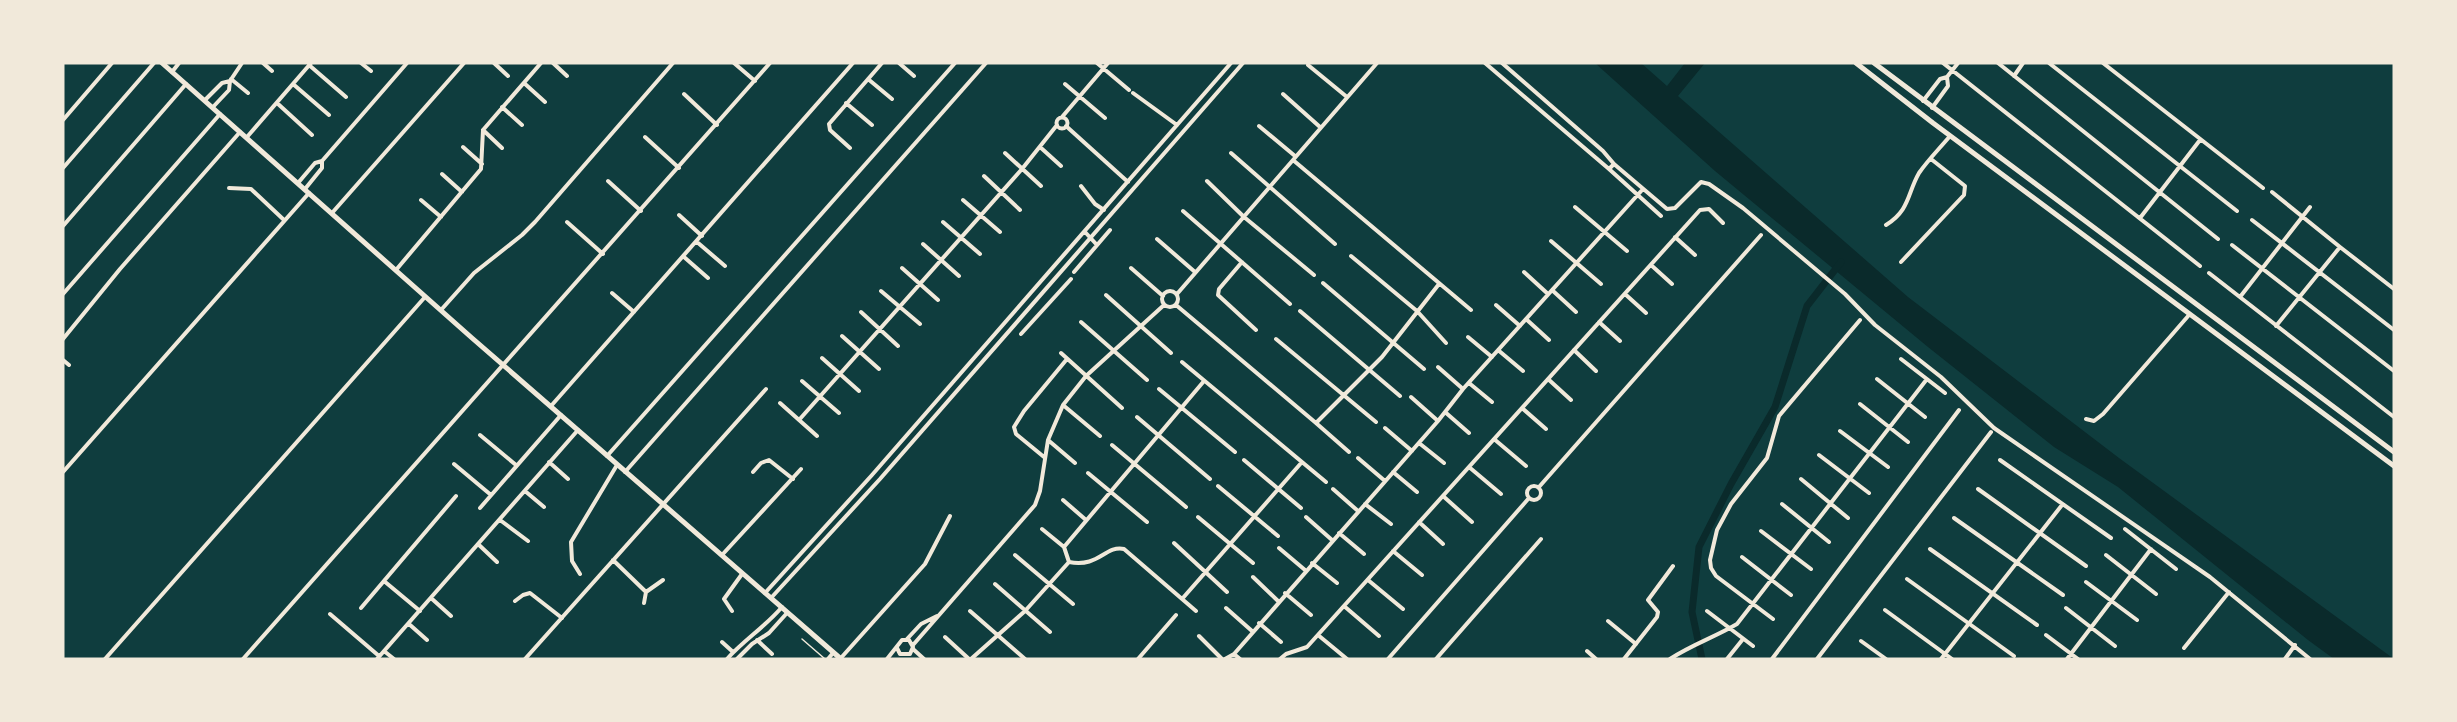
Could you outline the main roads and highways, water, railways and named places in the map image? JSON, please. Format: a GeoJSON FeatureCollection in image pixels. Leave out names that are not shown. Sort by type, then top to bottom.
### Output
{"type":"FeatureCollection","features":[{"type":"Feature","properties":{"kind":"main road"},"geometry":{"type":"LineString","coordinates":[[162,63],[840,659]]}},
{"type":"Feature","properties":{"kind":"main road"},"geometry":{"type":"LineString","coordinates":[[1857,63],[1950,136],[2394,466]]}},
{"type":"Feature","properties":{"kind":"main road"},"geometry":{"type":"LineString","coordinates":[[1874,63],[2394,452]]}},
{"type":"Feature","properties":{"kind":"main road"},"geometry":{"type":"LineString","coordinates":[[2258,366],[2266,355]]}},
{"type":"Feature","properties":{"kind":"water"},"geometry":{"type":"Polygon","coordinates":[[[1595,63],[1641,63],[1667,86],[1685,63],[1705,63],[1678,96],[1908,297],[2119,458],[2394,659],[2334,659],[2308,640],[2118,487],[2054,447],[1928,347],[1715,171],[1595,63]]]}},
{"type":"Feature","properties":{"kind":"waterway"},"geometry":{"type":"LineString","coordinates":[[1702,659],[1692,612],[1699,547],[1731,484],[1775,407],[1807,306],[1841,262]]}}]}
